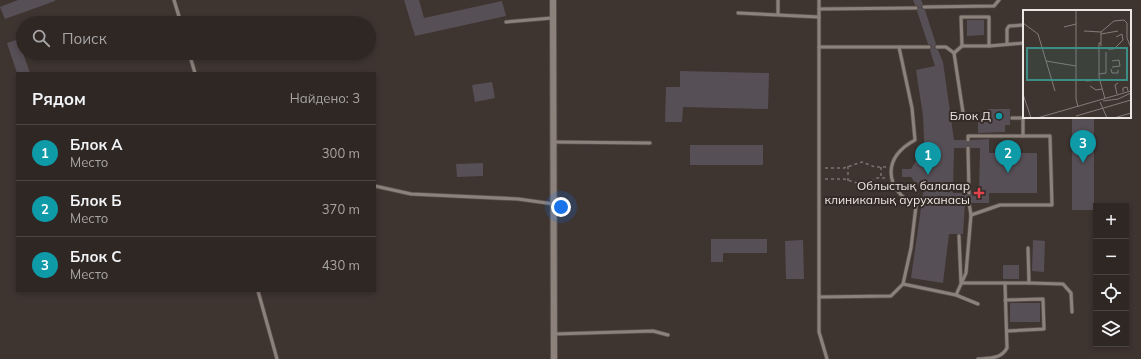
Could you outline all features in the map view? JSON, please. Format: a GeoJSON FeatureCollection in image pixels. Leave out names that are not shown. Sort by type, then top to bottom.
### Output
{"type":"FeatureCollection","features":[{"type":"Feature","properties":{"kind":"street"},"geometry":{"type":"LineString","coordinates":[[553,0],[552,142],[554,204],[554,359]]}},
{"type":"Feature","properties":{"kind":"lane"},"geometry":{"type":"LineString","coordinates":[[174,0],[179,16]]}},
{"type":"Feature","properties":{"kind":"lane"},"geometry":{"type":"LineString","coordinates":[[778,0],[778,14]]}},
{"type":"Feature","properties":{"kind":"lane"},"geometry":{"type":"LineString","coordinates":[[819,0],[819,332],[827,359]]}},
{"type":"Feature","properties":{"kind":"lane"},"geometry":{"type":"LineString","coordinates":[[924,7],[994,6],[1000,0]]}},
{"type":"Feature","properties":{"kind":"lane"},"geometry":{"type":"LineString","coordinates":[[819,9],[916,8]]}},
{"type":"Feature","properties":{"kind":"lane"},"geometry":{"type":"LineString","coordinates":[[738,13],[819,17]]}},
{"type":"Feature","properties":{"kind":"lane"},"geometry":{"type":"LineString","coordinates":[[962,46],[961,17],[988,17],[989,46]]}},
{"type":"Feature","properties":{"kind":"lane"},"geometry":{"type":"LineString","coordinates":[[506,22],[553,18]]}},
{"type":"Feature","properties":{"kind":"lane"},"geometry":{"type":"LineString","coordinates":[[1007,44],[1007,29],[1009,26],[1023,25]]}},
{"type":"Feature","properties":{"kind":"lane"},"geometry":{"type":"LineString","coordinates":[[954,53],[962,46],[989,46],[1023,43]]}},
{"type":"Feature","properties":{"kind":"lane"},"geometry":{"type":"LineString","coordinates":[[819,47],[929,47]]}},
{"type":"Feature","properties":{"kind":"lane"},"geometry":{"type":"LineString","coordinates":[[819,297],[891,296],[903,284],[916,206],[900,195],[894,188],[891,178],[891,167],[894,158],[900,150],[915,140],[912,108],[900,47]]}},
{"type":"Feature","properties":{"kind":"lane"},"geometry":{"type":"LineString","coordinates":[[938,47],[946,47],[954,53],[961,91],[964,119]]}},
{"type":"Feature","properties":{"kind":"lane"},"geometry":{"type":"LineString","coordinates":[[191,60],[195,72]]}},
{"type":"Feature","properties":{"kind":"lane"},"geometry":{"type":"LineString","coordinates":[[1012,118],[1023,118],[1023,136]]}},
{"type":"Feature","properties":{"kind":"lane"},"geometry":{"type":"LineString","coordinates":[[968,140],[968,136],[1050,136],[1052,205],[1000,205],[971,215]]}},
{"type":"Feature","properties":{"kind":"lane"},"geometry":{"type":"LineString","coordinates":[[552,142],[650,143]]}},
{"type":"Feature","properties":{"kind":"lane"},"geometry":{"type":"LineString","coordinates":[[968,148],[969,193]]}},
{"type":"Feature","properties":{"kind":"lane"},"geometry":{"type":"LineString","coordinates":[[376,186],[411,194],[518,199],[554,204]]}},
{"type":"Feature","properties":{"kind":"lane"},"geometry":{"type":"LineString","coordinates":[[956,295],[966,273],[971,215],[969,203]]}},
{"type":"Feature","properties":{"kind":"lane"},"geometry":{"type":"LineString","coordinates":[[959,236],[961,283]]}},
{"type":"Feature","properties":{"kind":"lane"},"geometry":{"type":"LineString","coordinates":[[1028,248],[1029,283]]}},
{"type":"Feature","properties":{"kind":"lane"},"geometry":{"type":"LineString","coordinates":[[961,283],[1063,284],[1071,293],[1072,312]]}},
{"type":"Feature","properties":{"kind":"lane"},"geometry":{"type":"LineString","coordinates":[[978,359],[999,358],[1004,354],[1007,348],[1005,283]]}},
{"type":"Feature","properties":{"kind":"lane"},"geometry":{"type":"LineString","coordinates":[[903,284],[956,295],[978,304]]}},
{"type":"Feature","properties":{"kind":"lane"},"geometry":{"type":"LineString","coordinates":[[258,292],[278,359]]}},
{"type":"Feature","properties":{"kind":"lane"},"geometry":{"type":"LineString","coordinates":[[1005,300],[1043,299],[1044,330],[1007,331]]}},
{"type":"Feature","properties":{"kind":"lane"},"geometry":{"type":"LineString","coordinates":[[554,334],[653,331],[668,335]]}},
{"type":"Feature","properties":{"kind":"path"},"geometry":{"type":"LineString","coordinates":[[819,168],[848,166],[862,162],[875,167],[891,167]]}},
{"type":"Feature","properties":{"kind":"path"},"geometry":{"type":"LineString","coordinates":[[848,166],[848,181]]}},
{"type":"Feature","properties":{"kind":"path"},"geometry":{"type":"LineString","coordinates":[[881,167],[881,178]]}},
{"type":"Feature","properties":{"kind":"path"},"geometry":{"type":"LineString","coordinates":[[819,180],[848,181],[864,185],[876,178],[891,178]]}},
{"type":"Feature","properties":{"kind":"building"},"geometry":{"type":"Polygon","coordinates":[[[18,0],[55,1],[5,19],[0,7],[18,0]]]}},
{"type":"Feature","properties":{"kind":"building"},"geometry":{"type":"Polygon","coordinates":[[[404,0],[419,0],[424,18],[502,1],[506,16],[415,36],[404,0]]]}},
{"type":"Feature","properties":{"kind":"building"},"geometry":{"type":"Polygon","coordinates":[[[913,0],[921,0],[923,4],[921,8],[925,10],[936,44],[934,48],[938,50],[943,62],[954,140],[965,140],[968,143],[971,140],[989,139],[989,153],[1037,153],[1037,193],[989,193],[989,203],[972,203],[969,200],[965,203],[963,234],[949,234],[943,283],[911,278],[924,187],[916,184],[911,177],[902,177],[902,169],[911,169],[916,161],[925,158],[923,116],[916,70],[935,66],[930,50],[932,46],[928,44],[917,11],[919,7],[915,5],[913,0]],[[968,145],[965,148],[954,148],[953,193],[966,193],[969,196],[972,193],[979,193],[980,148],[971,148],[968,145]]]}},
{"type":"Feature","properties":{"kind":"building"},"geometry":{"type":"Polygon","coordinates":[[[967,20],[984,20],[984,35],[967,36],[967,20]]]}},
{"type":"Feature","properties":{"kind":"building"},"geometry":{"type":"Polygon","coordinates":[[[16,40],[16,60],[25,60],[30,72],[17,72],[7,43],[16,40]]]}},
{"type":"Feature","properties":{"kind":"building"},"geometry":{"type":"Polygon","coordinates":[[[680,71],[769,73],[768,109],[683,107],[682,122],[665,122],[666,87],[680,87],[680,71]]]}},
{"type":"Feature","properties":{"kind":"building"},"geometry":{"type":"Polygon","coordinates":[[[492,82],[495,98],[475,102],[472,85],[492,82]]]}},
{"type":"Feature","properties":{"kind":"building","name":"Блок Д"},"geometry":{"type":"Polygon","coordinates":[[[988,109],[1010,109],[1010,125],[1005,125],[1005,132],[978,133],[978,122],[988,122],[988,109]]]}},
{"type":"Feature","properties":{"kind":"building"},"geometry":{"type":"Polygon","coordinates":[[[1072,118],[1094,118],[1093,210],[1072,210],[1072,118]]]}},
{"type":"Feature","properties":{"kind":"building"},"geometry":{"type":"Polygon","coordinates":[[[690,145],[763,145],[763,165],[690,165],[690,145]]]}},
{"type":"Feature","properties":{"kind":"building"},"geometry":{"type":"Polygon","coordinates":[[[483,163],[483,176],[457,177],[456,164],[483,163]]]}},
{"type":"Feature","properties":{"kind":"building"},"geometry":{"type":"Polygon","coordinates":[[[711,239],[767,239],[767,253],[723,253],[723,262],[711,262],[711,239]]]}},
{"type":"Feature","properties":{"kind":"building"},"geometry":{"type":"Polygon","coordinates":[[[803,240],[804,279],[786,279],[785,241],[803,240]]]}},
{"type":"Feature","properties":{"kind":"building"},"geometry":{"type":"Polygon","coordinates":[[[1033,240],[1045,241],[1044,272],[1032,271],[1033,240]]]}},
{"type":"Feature","properties":{"kind":"building"},"geometry":{"type":"Polygon","coordinates":[[[1003,265],[1019,265],[1019,279],[1003,279],[1003,265]]]}},
{"type":"Feature","properties":{"kind":"building"},"geometry":{"type":"Polygon","coordinates":[[[1010,303],[1040,303],[1040,322],[1010,322],[1010,303]]]}},
{"type":"Feature","properties":{"kind":"place","name":"Блок Д"},"geometry":{"type":"Point","coordinates":[999,116]}},
{"type":"Feature","properties":{"kind":"place","name":"Блок С"},"geometry":{"type":"Point","coordinates":[1083,163]}},
{"type":"Feature","properties":{"kind":"place","name":"Блок Б"},"geometry":{"type":"Point","coordinates":[1008,173]}},
{"type":"Feature","properties":{"kind":"place","name":"Блок А"},"geometry":{"type":"Point","coordinates":[928,175]}},
{"type":"Feature","properties":{"kind":"place","name":"Облыстық балалар клиникалық ауруханасы"},"geometry":{"type":"Point","coordinates":[979,193]}}]}
